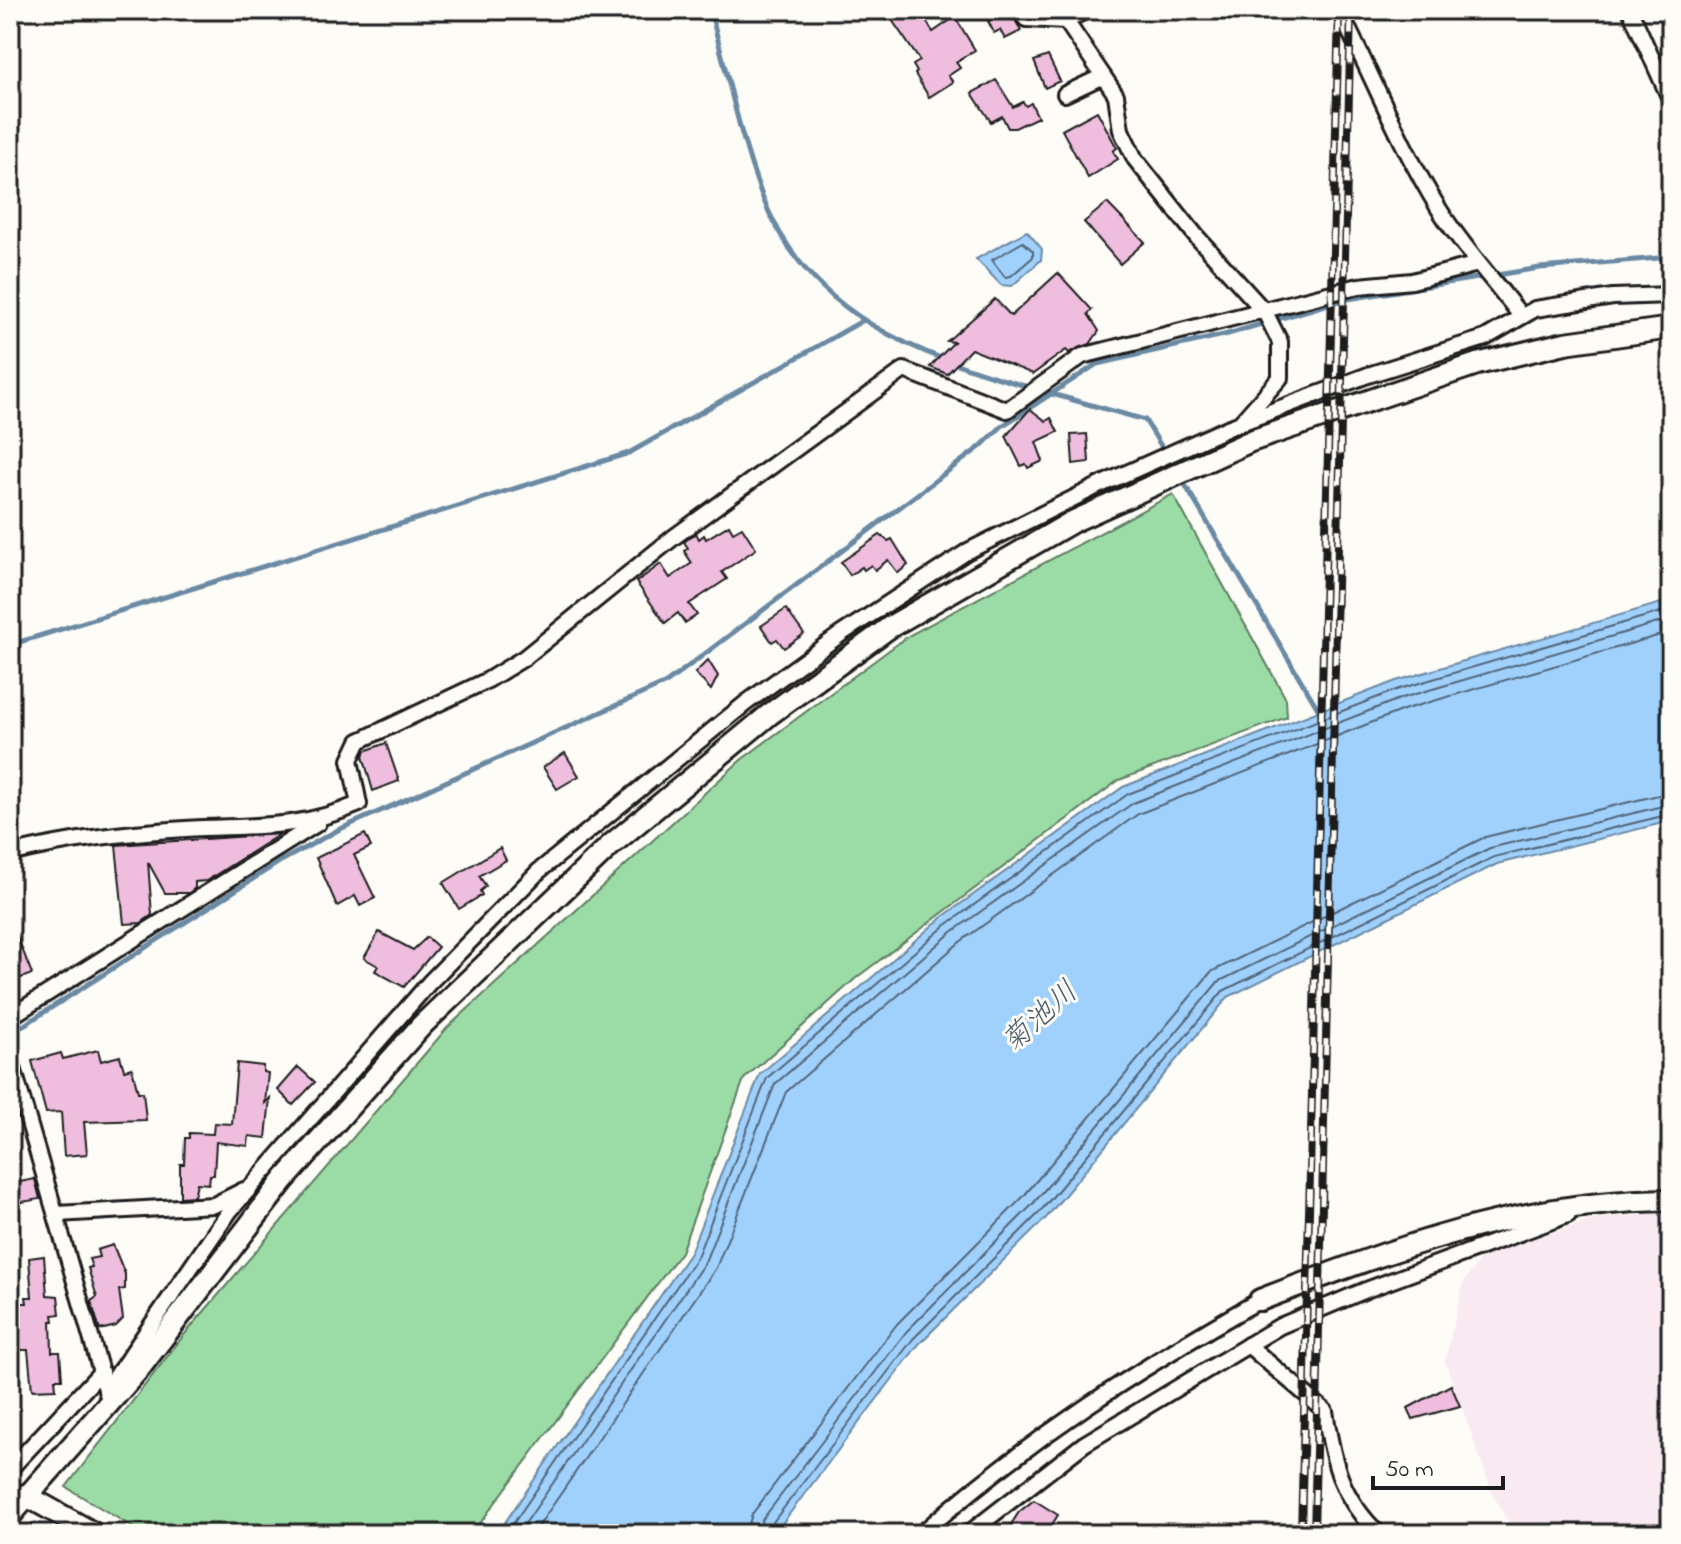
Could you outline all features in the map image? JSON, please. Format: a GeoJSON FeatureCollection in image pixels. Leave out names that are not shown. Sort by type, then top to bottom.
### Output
{"type":"FeatureCollection","features":[{"type":"Feature","properties":{"kind":"street"},"geometry":{"type":"LineString","coordinates":[[1020,10],[1026,19],[1066,21],[1087,10]]}},
{"type":"Feature","properties":{"kind":"street"},"geometry":{"type":"LineString","coordinates":[[1339,10],[1437,206],[1521,316]]}},
{"type":"Feature","properties":{"kind":"street"},"geometry":{"type":"LineString","coordinates":[[1630,10],[1671,101]]}},
{"type":"Feature","properties":{"kind":"street"},"geometry":{"type":"LineString","coordinates":[[1066,21],[1116,95],[1121,130],[1135,159],[1197,237],[1265,312],[1280,342],[1280,378],[1240,423]]}},
{"type":"Feature","properties":{"kind":"street"},"geometry":{"type":"LineString","coordinates":[[1065,94],[1103,76]]}},
{"type":"Feature","properties":{"kind":"street"},"geometry":{"type":"LineString","coordinates":[[10,1017],[328,817],[359,804],[350,760],[359,741],[488,680],[524,658],[674,537],[904,370],[1007,410],[1082,356],[1359,286],[1412,281],[1481,266]]}},
{"type":"Feature","properties":{"kind":"street"},"geometry":{"type":"LineString","coordinates":[[10,1516],[108,1395],[192,1262],[253,1185],[429,983],[539,871],[746,703],[841,634],[968,551],[1100,485],[1240,423],[1368,375],[1485,338],[1535,309],[1613,297],[1671,295]]}},
{"type":"Feature","properties":{"kind":"street"},"geometry":{"type":"LineString","coordinates":[[1613,297],[1671,306]]}},
{"type":"Feature","properties":{"kind":"street"},"geometry":{"type":"LineString","coordinates":[[108,1395],[139,1369],[284,1180],[422,1025],[612,844],[770,714],[890,627],[1072,522],[1251,441],[1477,364],[1565,343],[1671,328]]}},
{"type":"Feature","properties":{"kind":"street"},"geometry":{"type":"LineString","coordinates":[[10,854],[75,838],[188,829],[282,827],[328,817]]}},
{"type":"Feature","properties":{"kind":"street"},"geometry":{"type":"LineString","coordinates":[[10,1057],[108,1395]]}},
{"type":"Feature","properties":{"kind":"street"},"geometry":{"type":"LineString","coordinates":[[57,1214],[214,1205],[253,1185]]}},
{"type":"Feature","properties":{"kind":"street"},"geometry":{"type":"LineString","coordinates":[[921,1534],[982,1480],[1095,1398],[1260,1300],[1444,1234],[1545,1208],[1671,1200]]}},
{"type":"Feature","properties":{"kind":"street"},"geometry":{"type":"LineString","coordinates":[[968,1534],[1084,1444],[1280,1326],[1366,1290],[1599,1204]]}},
{"type":"Feature","properties":{"kind":"street"},"geometry":{"type":"LineString","coordinates":[[1248,1345],[1325,1411],[1334,1465],[1357,1513],[1379,1534]]}},
{"type":"Feature","properties":{"kind":"street"},"geometry":{"type":"LineString","coordinates":[[10,1469],[100,1373]]}},
{"type":"Feature","properties":{"kind":"street"},"geometry":{"type":"LineString","coordinates":[[25,1495],[95,1534]]}},
{"type":"Feature","properties":{"kind":"shaded area"},"geometry":{"type":"Polygon","coordinates":[[[1671,1212],[1671,1534],[1516,1534],[1494,1497],[1445,1361],[1464,1281],[1484,1254],[1596,1219],[1671,1212]]]}},
{"type":"Feature","properties":{"kind":"green space"},"geometry":{"type":"Polygon","coordinates":[[[1173,494],[1286,699],[1287,717],[1119,780],[856,978],[744,1079],[681,1252],[472,1534],[144,1534],[66,1487],[184,1335],[447,1028],[741,760],[908,636],[1173,494]]]}},
{"type":"Feature","properties":{"kind":"water"},"geometry":{"type":"Polygon","coordinates":[[[1027,231],[1042,249],[1041,260],[1012,286],[1001,285],[976,259],[1027,231]]]}},
{"type":"Feature","properties":{"kind":"water","name":"菊池川"},"geometry":{"type":"Polygon","coordinates":[[[1671,600],[1671,821],[1497,864],[1228,997],[1046,1218],[919,1344],[774,1534],[497,1534],[690,1253],[760,1074],[941,918],[1123,787],[1396,681],[1671,600]]]}},
{"type":"Feature","properties":{"kind":"building"},"geometry":{"type":"Polygon","coordinates":[[[894,10],[919,10],[933,32],[955,17],[975,50],[956,62],[960,68],[948,76],[953,82],[929,97],[915,74],[913,65],[920,61],[892,20],[898,16],[894,10]]]}},
{"type":"Feature","properties":{"kind":"building"},"geometry":{"type":"Polygon","coordinates":[[[1010,10],[1021,31],[1005,39],[1000,30],[994,33],[988,21],[1010,10]]]}},
{"type":"Feature","properties":{"kind":"building"},"geometry":{"type":"Polygon","coordinates":[[[1048,56],[1060,81],[1045,88],[1034,61],[1048,56]]]}},
{"type":"Feature","properties":{"kind":"building"},"geometry":{"type":"Polygon","coordinates":[[[996,80],[1013,107],[1023,102],[1026,106],[1031,103],[1038,117],[1015,128],[1008,128],[1002,116],[991,122],[972,93],[996,80]]]}},
{"type":"Feature","properties":{"kind":"building"},"geometry":{"type":"Polygon","coordinates":[[[1097,111],[1117,148],[1113,151],[1118,159],[1088,178],[1062,130],[1097,111]]]}},
{"type":"Feature","properties":{"kind":"building"},"geometry":{"type":"Polygon","coordinates":[[[1107,203],[1145,242],[1120,264],[1084,222],[1107,203]]]}},
{"type":"Feature","properties":{"kind":"building"},"geometry":{"type":"Polygon","coordinates":[[[1058,273],[1092,310],[1088,314],[1099,331],[1090,344],[1069,353],[1066,350],[1033,374],[971,349],[947,374],[930,367],[954,342],[947,341],[995,299],[1011,316],[1058,273]]]}},
{"type":"Feature","properties":{"kind":"building"},"geometry":{"type":"Polygon","coordinates":[[[1030,409],[1046,421],[1051,418],[1058,432],[1036,442],[1043,461],[1028,468],[1026,464],[1021,466],[1006,436],[1030,409]]]}},
{"type":"Feature","properties":{"kind":"building"},"geometry":{"type":"Polygon","coordinates":[[[1087,434],[1089,462],[1073,464],[1071,435],[1087,434]]]}},
{"type":"Feature","properties":{"kind":"building"},"geometry":{"type":"Polygon","coordinates":[[[729,525],[733,532],[742,527],[756,549],[722,572],[727,579],[689,604],[697,615],[685,623],[678,613],[665,623],[636,582],[661,564],[670,578],[692,563],[684,551],[688,548],[684,542],[696,533],[699,539],[704,535],[706,539],[729,525]]]}},
{"type":"Feature","properties":{"kind":"building"},"geometry":{"type":"Polygon","coordinates":[[[880,535],[888,541],[892,539],[908,565],[898,573],[888,560],[875,570],[871,565],[850,575],[841,562],[880,535]]]}},
{"type":"Feature","properties":{"kind":"building"},"geometry":{"type":"Polygon","coordinates":[[[786,609],[804,634],[784,648],[777,639],[772,642],[761,626],[786,609]]]}},
{"type":"Feature","properties":{"kind":"building"},"geometry":{"type":"Polygon","coordinates":[[[708,660],[718,676],[711,690],[695,673],[708,660]]]}},
{"type":"Feature","properties":{"kind":"building"},"geometry":{"type":"Polygon","coordinates":[[[386,743],[399,781],[373,791],[363,756],[365,751],[386,743]]]}},
{"type":"Feature","properties":{"kind":"building"},"geometry":{"type":"Polygon","coordinates":[[[565,753],[579,776],[557,789],[543,767],[565,753]]]}},
{"type":"Feature","properties":{"kind":"building"},"geometry":{"type":"Polygon","coordinates":[[[280,834],[206,881],[195,882],[195,888],[189,893],[165,893],[148,862],[152,915],[141,923],[124,924],[116,845],[280,834]]]}},
{"type":"Feature","properties":{"kind":"building"},"geometry":{"type":"Polygon","coordinates":[[[365,834],[371,847],[354,855],[375,898],[360,906],[355,896],[337,906],[316,858],[365,834]]]}},
{"type":"Feature","properties":{"kind":"building"},"geometry":{"type":"Polygon","coordinates":[[[500,848],[506,860],[479,876],[486,886],[480,891],[482,895],[459,909],[443,883],[500,848]]]}},
{"type":"Feature","properties":{"kind":"building"},"geometry":{"type":"Polygon","coordinates":[[[10,918],[32,974],[10,982],[10,918]]]}},
{"type":"Feature","properties":{"kind":"building"},"geometry":{"type":"Polygon","coordinates":[[[379,932],[413,950],[427,937],[438,947],[404,987],[375,971],[378,966],[364,958],[379,932]]]}},
{"type":"Feature","properties":{"kind":"building"},"geometry":{"type":"Polygon","coordinates":[[[98,1050],[101,1061],[120,1056],[124,1070],[132,1068],[138,1092],[143,1092],[146,1120],[84,1122],[87,1154],[64,1156],[61,1112],[46,1113],[32,1061],[61,1053],[63,1059],[98,1050]]]}},
{"type":"Feature","properties":{"kind":"building"},"geometry":{"type":"Polygon","coordinates":[[[237,1063],[263,1066],[263,1072],[268,1073],[265,1103],[270,1098],[266,1138],[249,1136],[248,1146],[216,1142],[214,1175],[210,1175],[209,1184],[197,1183],[194,1196],[180,1197],[180,1164],[184,1164],[185,1138],[189,1138],[189,1133],[213,1134],[214,1123],[232,1124],[237,1063]]]}},
{"type":"Feature","properties":{"kind":"building"},"geometry":{"type":"Polygon","coordinates":[[[298,1067],[315,1082],[293,1105],[278,1090],[298,1067]]]}},
{"type":"Feature","properties":{"kind":"building"},"geometry":{"type":"Polygon","coordinates":[[[35,1179],[40,1199],[10,1204],[10,1184],[35,1179]]]}},
{"type":"Feature","properties":{"kind":"building"},"geometry":{"type":"Polygon","coordinates":[[[113,1245],[125,1274],[125,1289],[119,1290],[123,1319],[116,1326],[100,1330],[91,1301],[97,1297],[88,1268],[92,1267],[89,1259],[99,1257],[97,1250],[113,1245]]]}},
{"type":"Feature","properties":{"kind":"building"},"geometry":{"type":"Polygon","coordinates":[[[44,1256],[47,1295],[58,1296],[60,1314],[53,1315],[54,1321],[51,1321],[52,1352],[60,1352],[62,1379],[55,1379],[56,1389],[32,1390],[28,1350],[11,1350],[10,1303],[27,1303],[26,1297],[32,1297],[29,1258],[44,1256]]]}},
{"type":"Feature","properties":{"kind":"building"},"geometry":{"type":"Polygon","coordinates":[[[1451,1385],[1460,1406],[1413,1419],[1408,1408],[1451,1385]]]}},
{"type":"Feature","properties":{"kind":"building"},"geometry":{"type":"Polygon","coordinates":[[[1034,1500],[1058,1515],[1046,1534],[1005,1534],[1019,1512],[1034,1500]]]}},
{"type":"Feature","properties":{"kind":"waterway"},"geometry":{"type":"LineString","coordinates":[[710,10],[761,193],[781,235],[806,271],[836,300],[870,324],[907,344],[1032,388]]}},
{"type":"Feature","properties":{"kind":"waterway"},"geometry":{"type":"LineString","coordinates":[[10,1034],[281,861],[338,830],[666,683],[980,447],[1002,426],[1097,364],[1228,334],[1342,300],[1540,268],[1671,257]]}},
{"type":"Feature","properties":{"kind":"waterway"},"geometry":{"type":"LineString","coordinates":[[10,645],[629,453],[862,321]]}},
{"type":"Feature","properties":{"kind":"waterway"},"geometry":{"type":"LineString","coordinates":[[1041,391],[1145,420],[1176,470]]}},
{"type":"Feature","properties":{"kind":"waterway"},"geometry":{"type":"LineString","coordinates":[[1181,478],[1321,714]]}},
{"type":"Feature","properties":{"kind":"railway"},"geometry":{"type":"LineString","coordinates":[[1301,1534],[1339,10]]}},
{"type":"Feature","properties":{"kind":"railway"},"geometry":{"type":"LineString","coordinates":[[1314,1534],[1351,10]]}}]}
